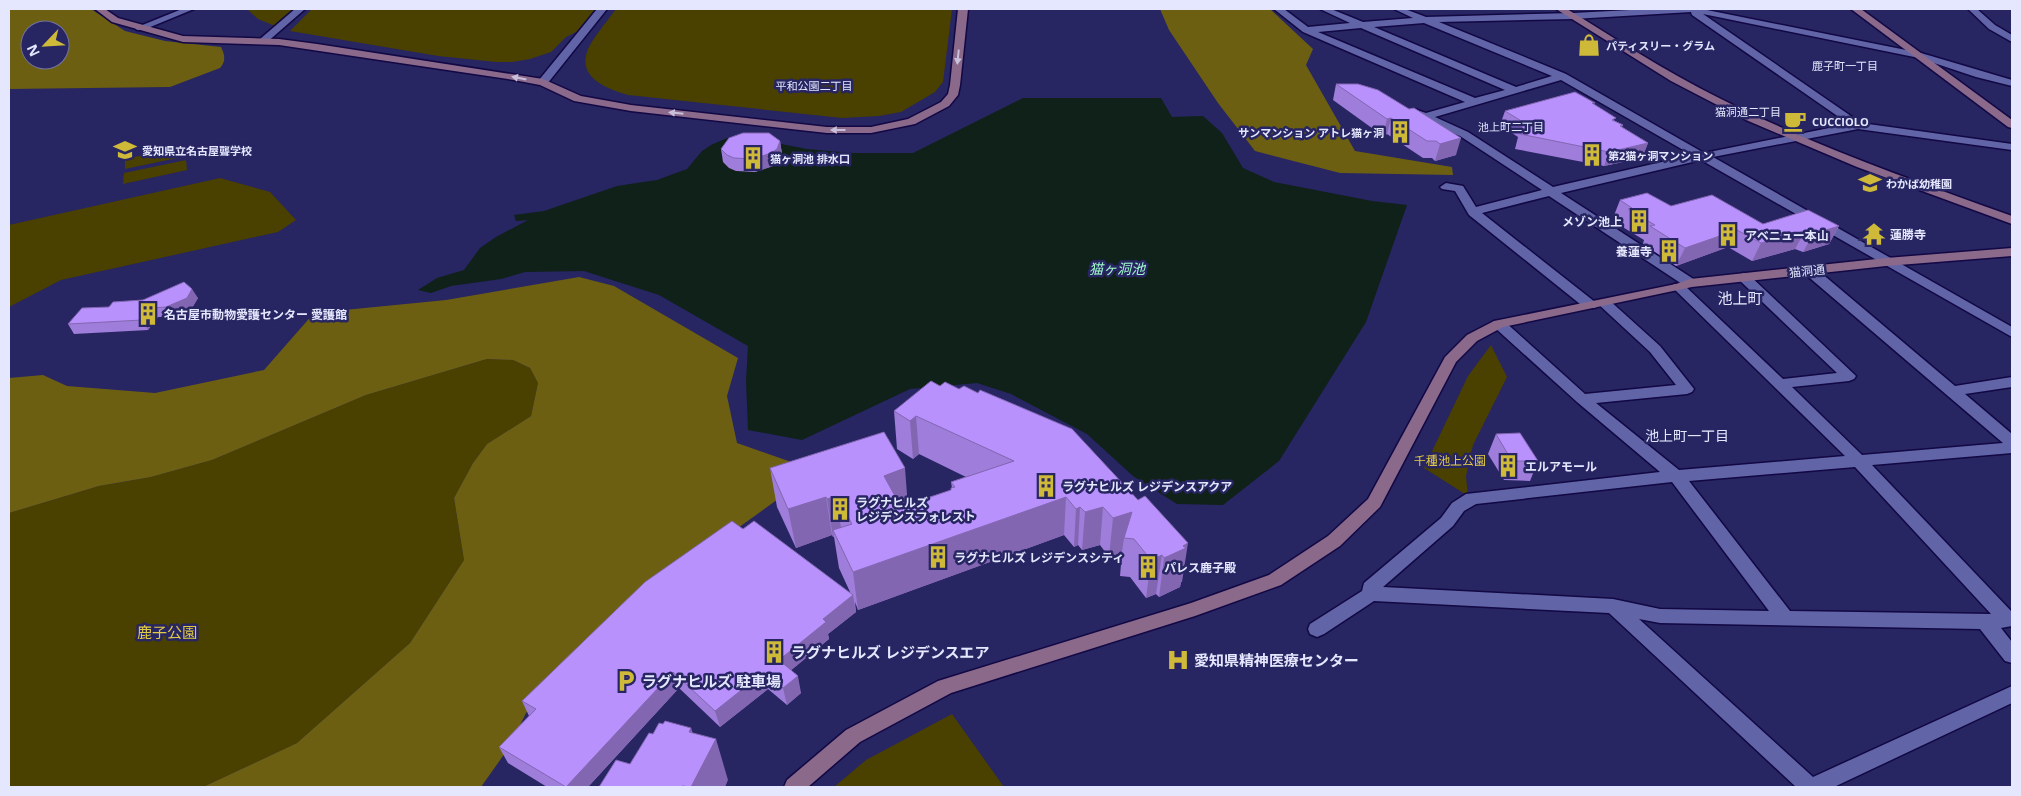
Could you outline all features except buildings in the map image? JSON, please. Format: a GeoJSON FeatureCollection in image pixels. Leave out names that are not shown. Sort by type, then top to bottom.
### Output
{"type":"FeatureCollection","features":[{"type":"Feature","properties":{"kind":"street"},"geometry":{"type":"LineString","coordinates":[[100,9],[115,20],[183,39],[263,41],[317,47],[542,82],[578,99],[631,108],[827,130],[871,130],[911,122],[944,104],[952,95],[963,9]]}},
{"type":"Feature","properties":{"kind":"street"},"geometry":{"type":"LineString","coordinates":[[140,28],[189,9]]}},
{"type":"Feature","properties":{"kind":"street"},"geometry":{"type":"LineString","coordinates":[[263,41],[300,9]]}},
{"type":"Feature","properties":{"kind":"street"},"geometry":{"type":"LineString","coordinates":[[542,82],[602,9]]}},
{"type":"Feature","properties":{"kind":"street"},"geometry":{"type":"LineString","coordinates":[[1279,9],[1306,30],[1475,102]]}},
{"type":"Feature","properties":{"kind":"street"},"geometry":{"type":"LineString","coordinates":[[1324,9],[1515,90]]}},
{"type":"Feature","properties":{"kind":"street"},"geometry":{"type":"LineString","coordinates":[[1398,9],[1562,76],[2012,333]]}},
{"type":"Feature","properties":{"kind":"street"},"geometry":{"type":"LineString","coordinates":[[1562,9],[1632,54],[1714,100],[1796,137],[1909,183],[2012,220]]}},
{"type":"Feature","properties":{"kind":"street"},"geometry":{"type":"LineString","coordinates":[[1306,30],[1425,20],[1573,16],[1689,9],[1921,56],[2012,83]]}},
{"type":"Feature","properties":{"kind":"street"},"geometry":{"type":"LineString","coordinates":[[1689,9],[1858,126]]}},
{"type":"Feature","properties":{"kind":"street"},"geometry":{"type":"LineString","coordinates":[[1855,9],[1921,56],[2012,126]]}},
{"type":"Feature","properties":{"kind":"street"},"geometry":{"type":"LineString","coordinates":[[1972,9],[1992,27],[2012,39]]}},
{"type":"Feature","properties":{"kind":"street"},"geometry":{"type":"LineString","coordinates":[[1424,117],[1562,76]]}},
{"type":"Feature","properties":{"kind":"street"},"geometry":{"type":"LineString","coordinates":[[1407,110],[1464,134],[1685,285],[1860,462],[2010,619]]}},
{"type":"Feature","properties":{"kind":"street"},"geometry":{"type":"LineString","coordinates":[[1473,212],[1549,191],[1703,156],[1858,126],[2012,147]]}},
{"type":"Feature","properties":{"kind":"street"},"geometry":{"type":"LineString","coordinates":[[1446,187],[1459,188],[1473,212],[1655,349],[1687,389],[1582,399]]}},
{"type":"Feature","properties":{"kind":"street","name":"猫洞通"},"geometry":{"type":"LineString","coordinates":[[794,787],[853,736],[944,687],[1194,609],[1275,580],[1334,541],[1374,503],[1450,360],[1464,342],[1483,331],[1500,324],[1685,285],[1886,262],[2012,252]]}},
{"type":"Feature","properties":{"kind":"street"},"geometry":{"type":"LineString","coordinates":[[1808,270],[2012,442]]}},
{"type":"Feature","properties":{"kind":"street"},"geometry":{"type":"LineString","coordinates":[[1743,277],[1848,376],[1781,384]]}},
{"type":"Feature","properties":{"kind":"street"},"geometry":{"type":"LineString","coordinates":[[1500,324],[1582,399],[1676,476],[1784,617]]}},
{"type":"Feature","properties":{"kind":"street"},"geometry":{"type":"LineString","coordinates":[[1952,391],[2012,382]]}},
{"type":"Feature","properties":{"kind":"street"},"geometry":{"type":"LineString","coordinates":[[1371,594],[1370,588],[1448,522],[1458,507],[1472,498],[1676,476],[2012,448]]}},
{"type":"Feature","properties":{"kind":"street"},"geometry":{"type":"LineString","coordinates":[[1317,629],[1371,594],[1613,606],[1660,616],[1985,622],[2010,619]]}},
{"type":"Feature","properties":{"kind":"street"},"geometry":{"type":"LineString","coordinates":[[1613,606],[1812,787],[2012,694]]}},
{"type":"Feature","properties":{"kind":"street"},"geometry":{"type":"LineString","coordinates":[[1985,622],[2012,655]]}},
{"type":"Feature","properties":{"kind":"green space"},"geometry":{"type":"Polygon","coordinates":[[[247,9],[297,9],[275,26],[258,19],[247,9]]]}},
{"type":"Feature","properties":{"kind":"green space"},"geometry":{"type":"Polygon","coordinates":[[[312,9],[597,9],[584,28],[566,37],[551,52],[530,59],[496,62],[438,56],[290,31],[312,9]]]}},
{"type":"Feature","properties":{"kind":"green space"},"geometry":{"type":"Polygon","coordinates":[[[616,9],[952,9],[943,82],[935,92],[901,112],[879,116],[842,118],[628,95],[612,90],[591,76],[585,61],[592,42],[616,9]]]}},
{"type":"Feature","properties":{"kind":"green space"},"geometry":{"type":"Polygon","coordinates":[[[186,146],[187,156],[125,169],[125,159],[186,146]]]}},
{"type":"Feature","properties":{"kind":"green space"},"geometry":{"type":"Polygon","coordinates":[[[186,160],[187,170],[123,184],[124,173],[186,160]]]}},
{"type":"Feature","properties":{"kind":"green space"},"geometry":{"type":"Polygon","coordinates":[[[220,178],[270,192],[296,220],[278,232],[61,280],[9,307],[9,225],[220,178]]]}},
{"type":"Feature","properties":{"kind":"green space","name":"千種池上公園"},"geometry":{"type":"Polygon","coordinates":[[[1491,345],[1507,377],[1473,445],[1466,476],[1468,496],[1424,468],[1468,376],[1491,345]]]}},
{"type":"Feature","properties":{"kind":"green space","name":"鹿子公園"},"geometry":{"type":"Polygon","coordinates":[[[487,359],[513,360],[530,368],[538,383],[531,416],[487,444],[473,463],[454,498],[464,560],[410,643],[297,743],[203,787],[9,787],[9,513],[99,486],[151,477],[212,460],[366,395],[487,359]]]}},
{"type":"Feature","properties":{"kind":"green space"},"geometry":{"type":"Polygon","coordinates":[[[952,714],[1004,787],[834,787],[866,760],[952,714]]]}},
{"type":"Feature","properties":{"kind":"shaded area"},"geometry":{"type":"Polygon","coordinates":[[[9,9],[91,9],[125,31],[165,41],[221,47],[224,60],[220,68],[170,87],[9,89],[9,9]]]}},
{"type":"Feature","properties":{"kind":"shaded area"},"geometry":{"type":"Polygon","coordinates":[[[1160,9],[1270,9],[1313,49],[1306,65],[1355,151],[1452,167],[1453,175],[1340,173],[1255,151],[1218,103],[1169,30],[1160,9]]]}},
{"type":"Feature","properties":{"kind":"shaded area"},"geometry":{"type":"Polygon","coordinates":[[[579,277],[614,286],[738,358],[727,396],[737,443],[817,471],[638,600],[526,713],[510,746],[481,787],[203,787],[297,743],[410,643],[464,560],[454,498],[473,463],[487,444],[531,416],[538,383],[530,368],[513,360],[487,359],[366,395],[212,460],[151,477],[99,486],[9,513],[9,378],[43,375],[67,386],[155,393],[264,370],[314,313],[446,300],[579,277]]]}},
{"type":"Feature","properties":{"kind":"water","name":"猫ヶ洞池"},"geometry":{"type":"Polygon","coordinates":[[[1023,98],[1161,98],[1172,117],[1203,116],[1222,133],[1243,168],[1274,182],[1372,201],[1407,205],[1366,322],[1279,461],[1223,505],[1177,504],[1133,476],[1087,434],[1011,394],[977,383],[910,389],[802,440],[748,430],[746,381],[748,346],[659,295],[584,271],[525,272],[501,279],[451,286],[431,293],[418,290],[437,278],[464,270],[480,248],[528,220],[516,221],[514,215],[544,211],[617,186],[657,180],[687,169],[702,151],[727,138],[766,141],[807,149],[853,153],[913,153],[1023,98]]]}},
{"type":"Feature","properties":{"kind":"place","name":"パティスリー・グラム"},"geometry":{"type":"Point","coordinates":[1589,45]}},
{"type":"Feature","properties":{"kind":"place","name":"CUCCIOLO"},"geometry":{"type":"Point","coordinates":[1795,121]}},
{"type":"Feature","properties":{"kind":"place","name":"サンマンション アトレ猫ヶ洞"},"geometry":{"type":"Point","coordinates":[1400,132]}},
{"type":"Feature","properties":{"kind":"place","name":"愛知県立名古屋聾学校"},"geometry":{"type":"Point","coordinates":[125,150]}},
{"type":"Feature","properties":{"kind":"place","name":"第2猫ヶ洞マンション"},"geometry":{"type":"Point","coordinates":[1592,155]}},
{"type":"Feature","properties":{"kind":"place","name":"猫ヶ洞池 排水口"},"geometry":{"type":"Point","coordinates":[753,158]}},
{"type":"Feature","properties":{"kind":"place","name":"わかば幼稚園"},"geometry":{"type":"Point","coordinates":[1870,183]}},
{"type":"Feature","properties":{"kind":"place","name":"メゾン池上"},"geometry":{"type":"Point","coordinates":[1639,221]}},
{"type":"Feature","properties":{"kind":"place","name":"蓮勝寺"},"geometry":{"type":"Point","coordinates":[1874,234]}},
{"type":"Feature","properties":{"kind":"place","name":"アベニュー本山"},"geometry":{"type":"Point","coordinates":[1728,235]}},
{"type":"Feature","properties":{"kind":"place","name":"養蓮寺"},"geometry":{"type":"Point","coordinates":[1669,251]}},
{"type":"Feature","properties":{"kind":"place","name":"名古屋市動物愛護センター 愛護館"},"geometry":{"type":"Point","coordinates":[148,314]}},
{"type":"Feature","properties":{"kind":"place","name":"エルアモール"},"geometry":{"type":"Point","coordinates":[1508,466]}},
{"type":"Feature","properties":{"kind":"place","name":"ラグナヒルズ レジデンスアクア"},"geometry":{"type":"Point","coordinates":[1046,486]}},
{"type":"Feature","properties":{"kind":"place","name":"ラグナヒルズ レジデンスフォレスト"},"geometry":{"type":"Point","coordinates":[840,509]}},
{"type":"Feature","properties":{"kind":"place","name":"ラグナヒルズ レジデンスシティ"},"geometry":{"type":"Point","coordinates":[938,557]}},
{"type":"Feature","properties":{"kind":"place","name":"パレス鹿子殿"},"geometry":{"type":"Point","coordinates":[1148,567]}},
{"type":"Feature","properties":{"kind":"place","name":"ラグナヒルズ レジデンスエア"},"geometry":{"type":"Point","coordinates":[774,652]}},
{"type":"Feature","properties":{"kind":"place","name":"愛知県精神医療センター"},"geometry":{"type":"Point","coordinates":[1178,660]}},
{"type":"Feature","properties":{"kind":"place","name":"ラグナヒルズ 駐車場"},"geometry":{"type":"Point","coordinates":[626,681]}},
{"type":"Feature","properties":{"kind":"district","name":"鹿子町一丁目"},"geometry":{"type":"Point","coordinates":[1845,65]}},
{"type":"Feature","properties":{"kind":"district","name":"平和公園二丁目"},"geometry":{"type":"Point","coordinates":[814,85]}},
{"type":"Feature","properties":{"kind":"district","name":"猫洞通二丁目"},"geometry":{"type":"Point","coordinates":[1748,111]}},
{"type":"Feature","properties":{"kind":"district","name":"池上町二丁目"},"geometry":{"type":"Point","coordinates":[1511,126]}},
{"type":"Feature","properties":{"kind":"district","name":"池上町"},"geometry":{"type":"Point","coordinates":[1740,298]}},
{"type":"Feature","properties":{"kind":"district","name":"池上町一丁目"},"geometry":{"type":"Point","coordinates":[1687,435]}}]}
